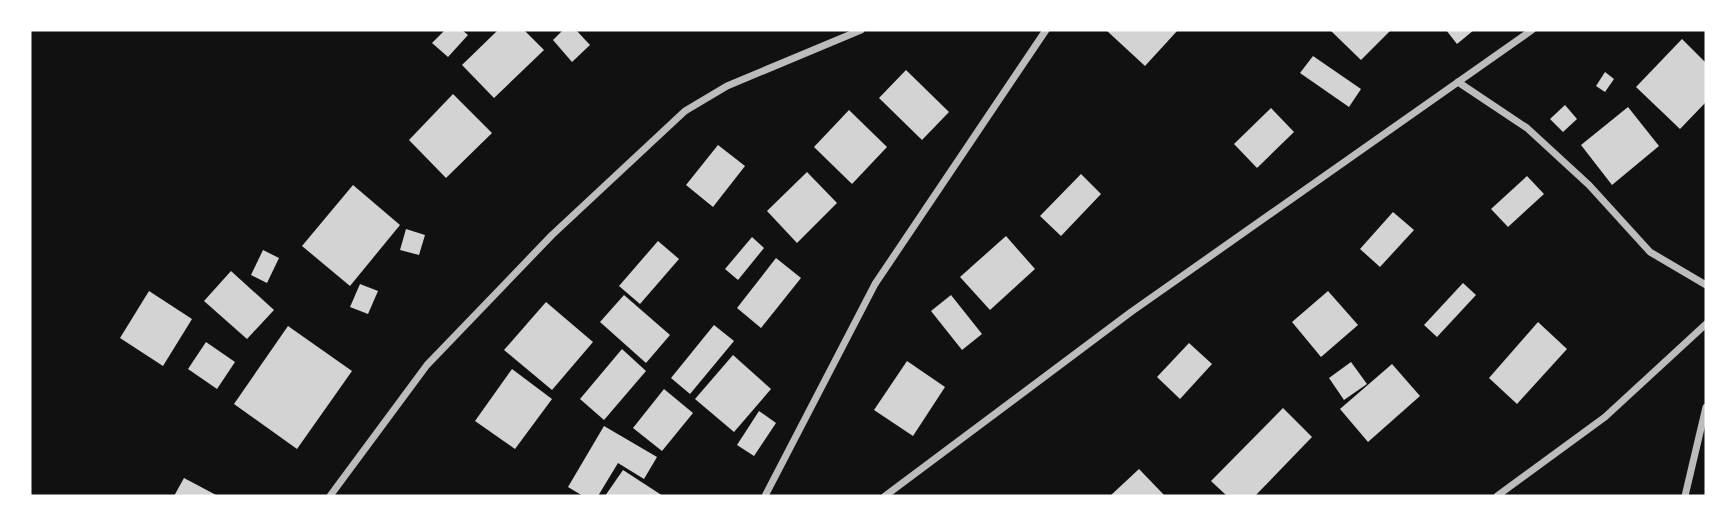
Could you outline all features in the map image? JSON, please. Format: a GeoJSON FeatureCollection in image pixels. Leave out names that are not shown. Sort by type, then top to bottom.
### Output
{"type":"FeatureCollection","features":[{"type":"Feature","properties":{"kind":"street"},"geometry":{"type":"LineString","coordinates":[[330,496],[427,365],[552,235],[685,111],[727,86],[861,30]]}},
{"type":"Feature","properties":{"kind":"street"},"geometry":{"type":"LineString","coordinates":[[765,496],[875,284],[1046,30]]}},
{"type":"Feature","properties":{"kind":"street"},"geometry":{"type":"LineString","coordinates":[[885,496],[1131,312],[1532,30]]}},
{"type":"Feature","properties":{"kind":"street"},"geometry":{"type":"LineString","coordinates":[[1458,82],[1527,128],[1589,185],[1650,252],[1706,285]]}},
{"type":"Feature","properties":{"kind":"street"},"geometry":{"type":"LineString","coordinates":[[1497,496],[1605,417],[1706,324]]}},
{"type":"Feature","properties":{"kind":"street"},"geometry":{"type":"LineString","coordinates":[[1685,496],[1706,407]]}},
{"type":"Feature","properties":{"kind":"building"},"geometry":{"type":"Polygon","coordinates":[[[445,30],[462,30],[468,35],[448,57],[432,43],[445,30]]]}},
{"type":"Feature","properties":{"kind":"building"},"geometry":{"type":"Polygon","coordinates":[[[498,30],[524,30],[544,50],[494,98],[462,65],[498,30]]]}},
{"type":"Feature","properties":{"kind":"building"},"geometry":{"type":"Polygon","coordinates":[[[563,30],[576,30],[590,45],[572,62],[553,40],[563,30]]]}},
{"type":"Feature","properties":{"kind":"building"},"geometry":{"type":"Polygon","coordinates":[[[1106,30],[1178,30],[1145,66],[1106,30]]]}},
{"type":"Feature","properties":{"kind":"building"},"geometry":{"type":"Polygon","coordinates":[[[1330,30],[1391,30],[1361,60],[1330,30]]]}},
{"type":"Feature","properties":{"kind":"building"},"geometry":{"type":"Polygon","coordinates":[[[1446,30],[1474,30],[1457,44],[1446,30]]]}},
{"type":"Feature","properties":{"kind":"building"},"geometry":{"type":"Polygon","coordinates":[[[1682,39],[1706,63],[1706,102],[1680,129],[1636,87],[1682,39]]]}},
{"type":"Feature","properties":{"kind":"building"},"geometry":{"type":"Polygon","coordinates":[[[1313,56],[1361,89],[1349,107],[1300,73],[1313,56]]]}},
{"type":"Feature","properties":{"kind":"building"},"geometry":{"type":"Polygon","coordinates":[[[906,70],[949,112],[922,140],[879,98],[906,70]]]}},
{"type":"Feature","properties":{"kind":"building"},"geometry":{"type":"Polygon","coordinates":[[[1605,72],[1614,79],[1605,92],[1596,86],[1605,72]]]}},
{"type":"Feature","properties":{"kind":"building"},"geometry":{"type":"Polygon","coordinates":[[[453,94],[492,133],[446,178],[409,140],[453,94]]]}},
{"type":"Feature","properties":{"kind":"building"},"geometry":{"type":"Polygon","coordinates":[[[1565,105],[1577,119],[1563,132],[1550,119],[1565,105]]]}},
{"type":"Feature","properties":{"kind":"building"},"geometry":{"type":"Polygon","coordinates":[[[1628,107],[1659,146],[1612,185],[1581,145],[1628,107]]]}},
{"type":"Feature","properties":{"kind":"building"},"geometry":{"type":"Polygon","coordinates":[[[1271,108],[1294,132],[1257,168],[1234,144],[1271,108]]]}},
{"type":"Feature","properties":{"kind":"building"},"geometry":{"type":"Polygon","coordinates":[[[849,110],[887,147],[852,184],[814,147],[849,110]]]}},
{"type":"Feature","properties":{"kind":"building"},"geometry":{"type":"Polygon","coordinates":[[[718,145],[745,166],[713,207],[686,185],[718,145]]]}},
{"type":"Feature","properties":{"kind":"building"},"geometry":{"type":"Polygon","coordinates":[[[807,172],[837,203],[797,243],[767,211],[807,172]]]}},
{"type":"Feature","properties":{"kind":"building"},"geometry":{"type":"Polygon","coordinates":[[[1081,174],[1101,194],[1061,236],[1040,216],[1081,174]]]}},
{"type":"Feature","properties":{"kind":"building"},"geometry":{"type":"Polygon","coordinates":[[[1527,176],[1544,194],[1508,227],[1491,209],[1527,176]]]}},
{"type":"Feature","properties":{"kind":"building"},"geometry":{"type":"Polygon","coordinates":[[[353,185],[400,225],[350,286],[302,246],[353,185]]]}},
{"type":"Feature","properties":{"kind":"building"},"geometry":{"type":"Polygon","coordinates":[[[1393,212],[1414,230],[1380,267],[1360,249],[1393,212]]]}},
{"type":"Feature","properties":{"kind":"building"},"geometry":{"type":"Polygon","coordinates":[[[406,229],[425,235],[419,255],[400,250],[406,229]]]}},
{"type":"Feature","properties":{"kind":"building"},"geometry":{"type":"Polygon","coordinates":[[[1006,236],[1035,269],[990,310],[960,277],[1006,236]]]}},
{"type":"Feature","properties":{"kind":"building"},"geometry":{"type":"Polygon","coordinates":[[[752,237],[764,248],[738,280],[725,269],[752,237]]]}},
{"type":"Feature","properties":{"kind":"building"},"geometry":{"type":"Polygon","coordinates":[[[658,241],[679,259],[640,304],[619,286],[658,241]]]}},
{"type":"Feature","properties":{"kind":"building"},"geometry":{"type":"Polygon","coordinates":[[[263,250],[279,258],[267,283],[251,275],[263,250]]]}},
{"type":"Feature","properties":{"kind":"building"},"geometry":{"type":"Polygon","coordinates":[[[776,258],[801,278],[761,328],[737,308],[776,258]]]}},
{"type":"Feature","properties":{"kind":"building"},"geometry":{"type":"Polygon","coordinates":[[[231,271],[274,310],[247,339],[204,301],[231,271]]]}},
{"type":"Feature","properties":{"kind":"building"},"geometry":{"type":"Polygon","coordinates":[[[1463,283],[1476,295],[1437,337],[1424,325],[1463,283]]]}},
{"type":"Feature","properties":{"kind":"building"},"geometry":{"type":"Polygon","coordinates":[[[360,284],[378,291],[368,314],[350,307],[360,284]]]}},
{"type":"Feature","properties":{"kind":"building"},"geometry":{"type":"Polygon","coordinates":[[[149,291],[192,319],[163,366],[120,338],[149,291]]]}},
{"type":"Feature","properties":{"kind":"building"},"geometry":{"type":"Polygon","coordinates":[[[1328,291],[1358,325],[1321,357],[1292,322],[1328,291]]]}},
{"type":"Feature","properties":{"kind":"building"},"geometry":{"type":"Polygon","coordinates":[[[624,295],[670,335],[646,363],[600,322],[624,295]]]}},
{"type":"Feature","properties":{"kind":"building"},"geometry":{"type":"Polygon","coordinates":[[[951,295],[982,334],[962,350],[931,311],[951,295]]]}},
{"type":"Feature","properties":{"kind":"building"},"geometry":{"type":"Polygon","coordinates":[[[546,302],[593,342],[552,390],[504,350],[546,302]]]}},
{"type":"Feature","properties":{"kind":"building"},"geometry":{"type":"Polygon","coordinates":[[[1538,322],[1567,349],[1517,404],[1489,378],[1538,322]]]}},
{"type":"Feature","properties":{"kind":"building"},"geometry":{"type":"Polygon","coordinates":[[[714,325],[734,341],[690,394],[671,378],[714,325]]]}},
{"type":"Feature","properties":{"kind":"building"},"geometry":{"type":"Polygon","coordinates":[[[288,326],[352,371],[297,449],[234,404],[288,326]]]}},
{"type":"Feature","properties":{"kind":"building"},"geometry":{"type":"Polygon","coordinates":[[[206,342],[235,362],[217,389],[188,369],[206,342]]]}},
{"type":"Feature","properties":{"kind":"building"},"geometry":{"type":"Polygon","coordinates":[[[1189,343],[1212,364],[1180,399],[1157,377],[1189,343]]]}},
{"type":"Feature","properties":{"kind":"building"},"geometry":{"type":"Polygon","coordinates":[[[622,349],[646,371],[604,420],[580,399],[622,349]]]}},
{"type":"Feature","properties":{"kind":"building"},"geometry":{"type":"Polygon","coordinates":[[[733,355],[771,389],[734,432],[695,399],[733,355]]]}},
{"type":"Feature","properties":{"kind":"building"},"geometry":{"type":"Polygon","coordinates":[[[907,361],[945,387],[913,436],[874,410],[907,361]]]}},
{"type":"Feature","properties":{"kind":"building"},"geometry":{"type":"Polygon","coordinates":[[[1351,362],[1367,384],[1344,400],[1329,378],[1351,362]]]}},
{"type":"Feature","properties":{"kind":"building"},"geometry":{"type":"Polygon","coordinates":[[[1392,364],[1420,396],[1368,442],[1340,409],[1392,364]]]}},
{"type":"Feature","properties":{"kind":"building"},"geometry":{"type":"Polygon","coordinates":[[[512,369],[552,399],[515,449],[475,421],[512,369]]]}},
{"type":"Feature","properties":{"kind":"building"},"geometry":{"type":"Polygon","coordinates":[[[664,389],[693,413],[662,451],[633,428],[664,389]]]}},
{"type":"Feature","properties":{"kind":"building"},"geometry":{"type":"Polygon","coordinates":[[[1283,408],[1312,437],[1255,496],[1227,496],[1211,481],[1283,408]]]}},
{"type":"Feature","properties":{"kind":"building"},"geometry":{"type":"Polygon","coordinates":[[[759,411],[776,423],[754,456],[737,445],[759,411]]]}},
{"type":"Feature","properties":{"kind":"building"},"geometry":{"type":"Polygon","coordinates":[[[604,426],[657,457],[644,479],[618,463],[598,496],[583,496],[568,487],[604,426]]]}},
{"type":"Feature","properties":{"kind":"building"},"geometry":{"type":"Polygon","coordinates":[[[1139,469],[1165,496],[1110,496],[1139,469]]]}},
{"type":"Feature","properties":{"kind":"building"},"geometry":{"type":"Polygon","coordinates":[[[623,470],[663,496],[605,496],[623,470]]]}},
{"type":"Feature","properties":{"kind":"building"},"geometry":{"type":"Polygon","coordinates":[[[184,478],[218,496],[174,496],[184,478]]]}}]}
